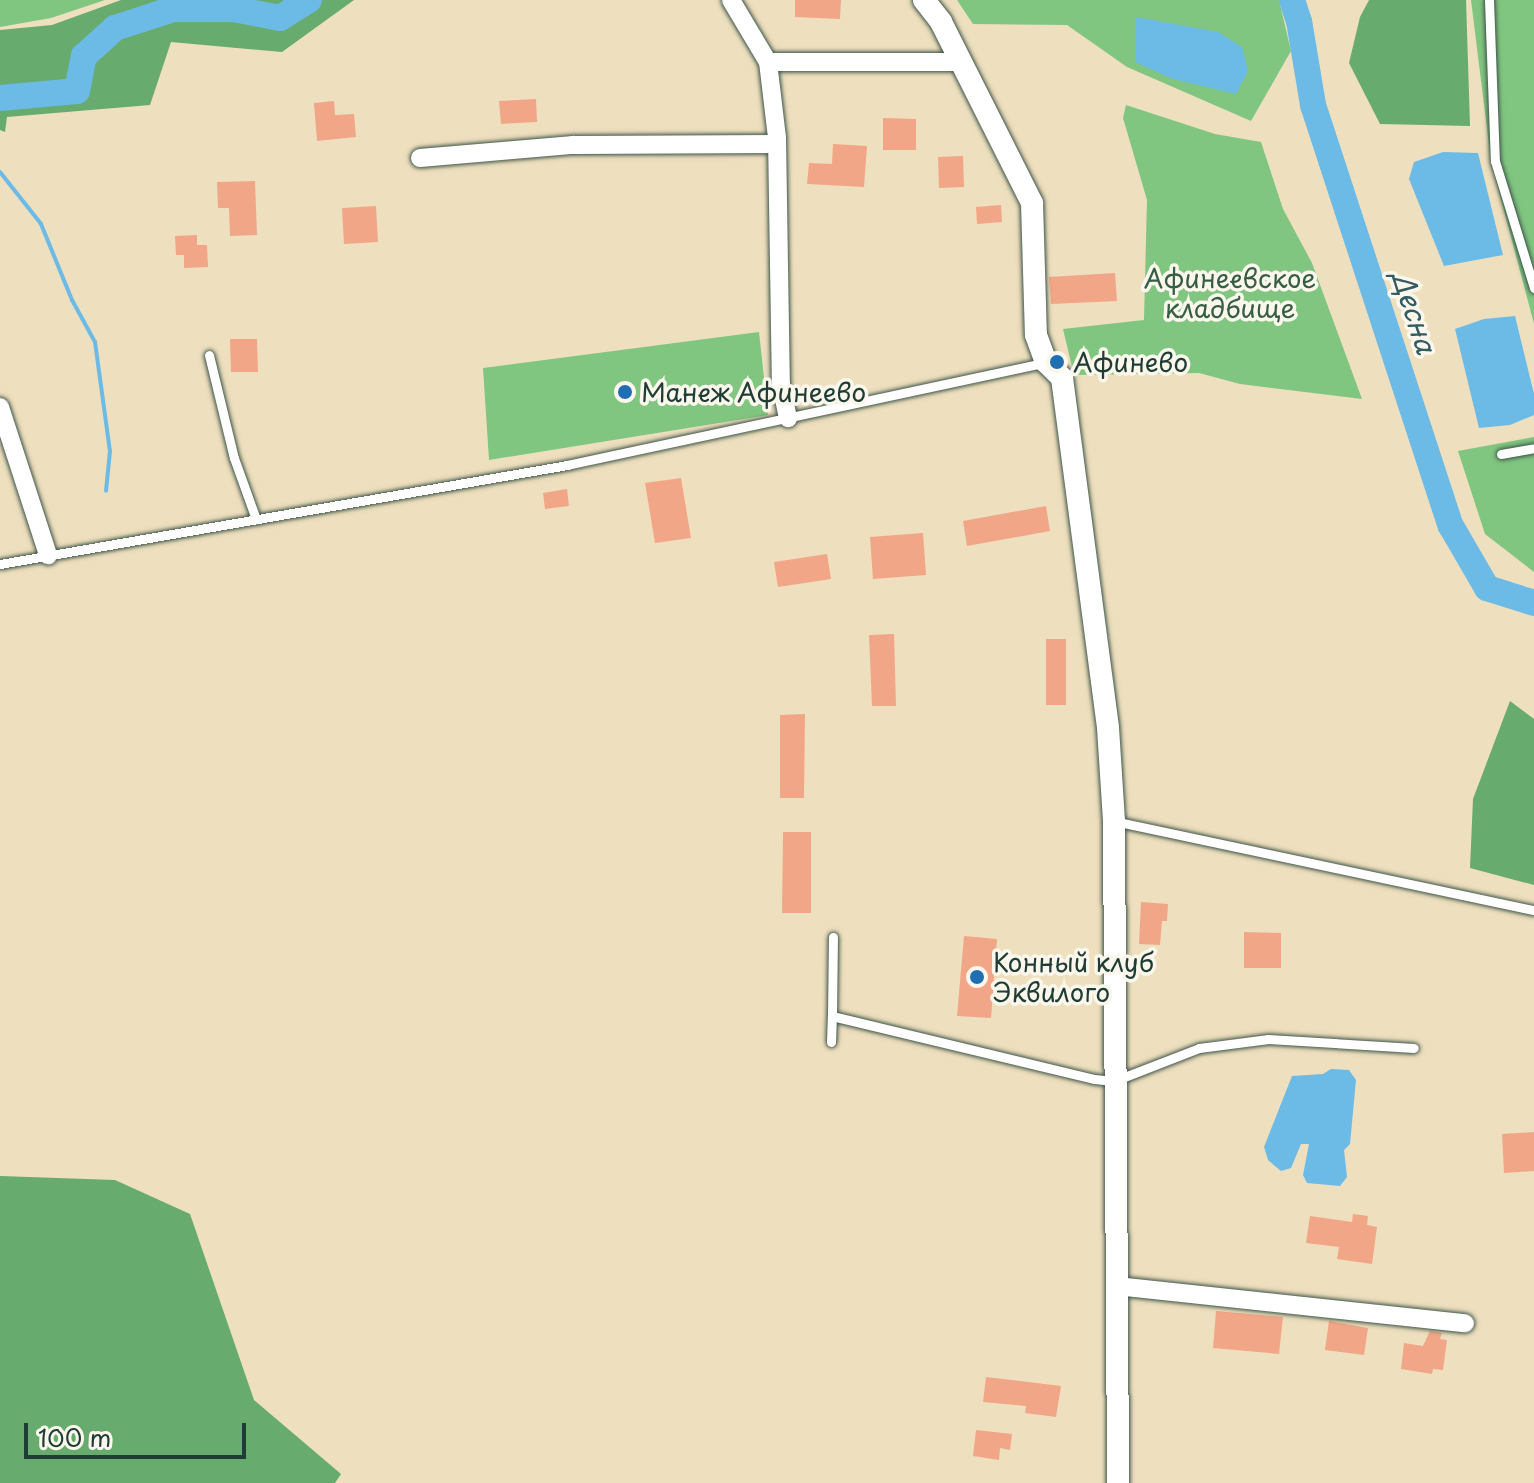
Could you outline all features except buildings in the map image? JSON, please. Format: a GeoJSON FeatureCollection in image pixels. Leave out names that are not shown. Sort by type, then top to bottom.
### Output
{"type":"FeatureCollection","features":[{"type":"Feature","properties":{"kind":"street"},"geometry":{"type":"LineString","coordinates":[[731,0],[768,62],[777,144],[781,385],[788,418]]}},
{"type":"Feature","properties":{"kind":"street"},"geometry":{"type":"LineString","coordinates":[[924,0],[941,22],[1032,203],[1036,335],[1046,362],[1062,378],[1108,728],[1114,821],[1118,1483]]}},
{"type":"Feature","properties":{"kind":"street"},"geometry":{"type":"LineString","coordinates":[[768,62],[961,62]]}},
{"type":"Feature","properties":{"kind":"street"},"geometry":{"type":"LineString","coordinates":[[420,158],[573,145],[777,144]]}},
{"type":"Feature","properties":{"kind":"street"},"geometry":{"type":"LineString","coordinates":[[0,407],[48,555]]}},
{"type":"Feature","properties":{"kind":"street"},"geometry":{"type":"LineString","coordinates":[[1116,1286],[1465,1323]]}},
{"type":"Feature","properties":{"kind":"lane"},"geometry":{"type":"LineString","coordinates":[[1489,0],[1495,161],[1534,288]]}},
{"type":"Feature","properties":{"kind":"lane"},"geometry":{"type":"LineString","coordinates":[[209,355],[234,458],[256,519]]}},
{"type":"Feature","properties":{"kind":"lane"},"geometry":{"type":"LineString","coordinates":[[0,564],[567,465],[1046,362]]}},
{"type":"Feature","properties":{"kind":"lane"},"geometry":{"type":"LineString","coordinates":[[1501,454],[1534,448]]}},
{"type":"Feature","properties":{"kind":"lane"},"geometry":{"type":"LineString","coordinates":[[1114,821],[1534,910]]}},
{"type":"Feature","properties":{"kind":"lane"},"geometry":{"type":"LineString","coordinates":[[831,1042],[833,937]]}},
{"type":"Feature","properties":{"kind":"lane"},"geometry":{"type":"LineString","coordinates":[[832,1016],[1094,1079],[1114,1081],[1199,1048],[1268,1039],[1414,1048]]}},
{"type":"Feature","properties":{"kind":"green space"},"geometry":{"type":"Polygon","coordinates":[[[0,0],[105,0],[51,18],[0,27],[0,0]]]}},
{"type":"Feature","properties":{"kind":"green space"},"geometry":{"type":"Polygon","coordinates":[[[121,0],[354,0],[282,52],[171,42],[150,105],[7,117],[5,132],[0,130],[0,30],[52,25],[121,0]]]}},
{"type":"Feature","properties":{"kind":"green space"},"geometry":{"type":"Polygon","coordinates":[[[957,0],[1279,0],[1291,51],[1251,121],[1127,67],[1067,25],[973,24],[957,0]]]}},
{"type":"Feature","properties":{"kind":"green space"},"geometry":{"type":"Polygon","coordinates":[[[1369,0],[1466,0],[1470,126],[1380,124],[1349,63],[1360,17],[1369,0]]]}},
{"type":"Feature","properties":{"kind":"green space"},"geometry":{"type":"Polygon","coordinates":[[[1471,0],[1534,0],[1534,324],[1491,161],[1471,0]]]}},
{"type":"Feature","properties":{"kind":"green space","name":"Афинеевское кладбище"},"geometry":{"type":"Polygon","coordinates":[[[1126,105],[1215,134],[1261,142],[1283,209],[1312,263],[1362,399],[1240,384],[1199,373],[1074,375],[1063,329],[1144,320],[1147,200],[1123,118],[1126,105]]]}},
{"type":"Feature","properties":{"kind":"green space","name":"Манеж Афинеево"},"geometry":{"type":"Polygon","coordinates":[[[759,332],[768,415],[489,460],[483,368],[759,332]]]}},
{"type":"Feature","properties":{"kind":"green space"},"geometry":{"type":"Polygon","coordinates":[[[1534,437],[1534,572],[1485,534],[1458,451],[1534,437]]]}},
{"type":"Feature","properties":{"kind":"green space"},"geometry":{"type":"Polygon","coordinates":[[[1510,701],[1534,719],[1534,885],[1470,868],[1473,799],[1510,701]]]}},
{"type":"Feature","properties":{"kind":"green space"},"geometry":{"type":"Polygon","coordinates":[[[0,1176],[115,1180],[190,1214],[254,1400],[341,1474],[335,1483],[0,1483],[0,1176]]]}},
{"type":"Feature","properties":{"kind":"water"},"geometry":{"type":"Polygon","coordinates":[[[1136,17],[1218,32],[1242,47],[1248,71],[1236,94],[1173,79],[1135,62],[1136,17]]]}},
{"type":"Feature","properties":{"kind":"water"},"geometry":{"type":"Polygon","coordinates":[[[1443,152],[1478,153],[1503,255],[1444,266],[1409,179],[1414,162],[1443,152]]]}},
{"type":"Feature","properties":{"kind":"water"},"geometry":{"type":"Polygon","coordinates":[[[1515,316],[1534,394],[1534,415],[1510,425],[1479,428],[1455,329],[1484,319],[1515,316]]]}},
{"type":"Feature","properties":{"kind":"water"},"geometry":{"type":"Polygon","coordinates":[[[1331,1069],[1349,1070],[1356,1080],[1350,1144],[1344,1150],[1347,1177],[1340,1186],[1307,1183],[1303,1175],[1309,1144],[1301,1144],[1291,1168],[1281,1171],[1268,1160],[1264,1147],[1292,1076],[1323,1074],[1331,1069]]]}},
{"type":"Feature","properties":{"kind":"waterway","name":"Десна"},"geometry":{"type":"LineString","coordinates":[[0,98],[77,91],[84,56],[115,28],[173,9],[233,9],[280,18],[309,0]]}},
{"type":"Feature","properties":{"kind":"waterway","name":"Десна"},"geometry":{"type":"LineString","coordinates":[[1292,0],[1299,21],[1313,105],[1451,526],[1487,588],[1534,603]]}},
{"type":"Feature","properties":{"kind":"waterway"},"geometry":{"type":"LineString","coordinates":[[0,172],[41,224],[72,300],[95,342],[110,451],[106,491]]}},
{"type":"Feature","properties":{"kind":"place","name":"Афинево"},"geometry":{"type":"Point","coordinates":[1057,362]}},
{"type":"Feature","properties":{"kind":"place","name":"Манеж Афинеево"},"geometry":{"type":"Point","coordinates":[625,392]}},
{"type":"Feature","properties":{"kind":"place","name":"Конный клуб Эквилого"},"geometry":{"type":"Point","coordinates":[977,977]}}]}
